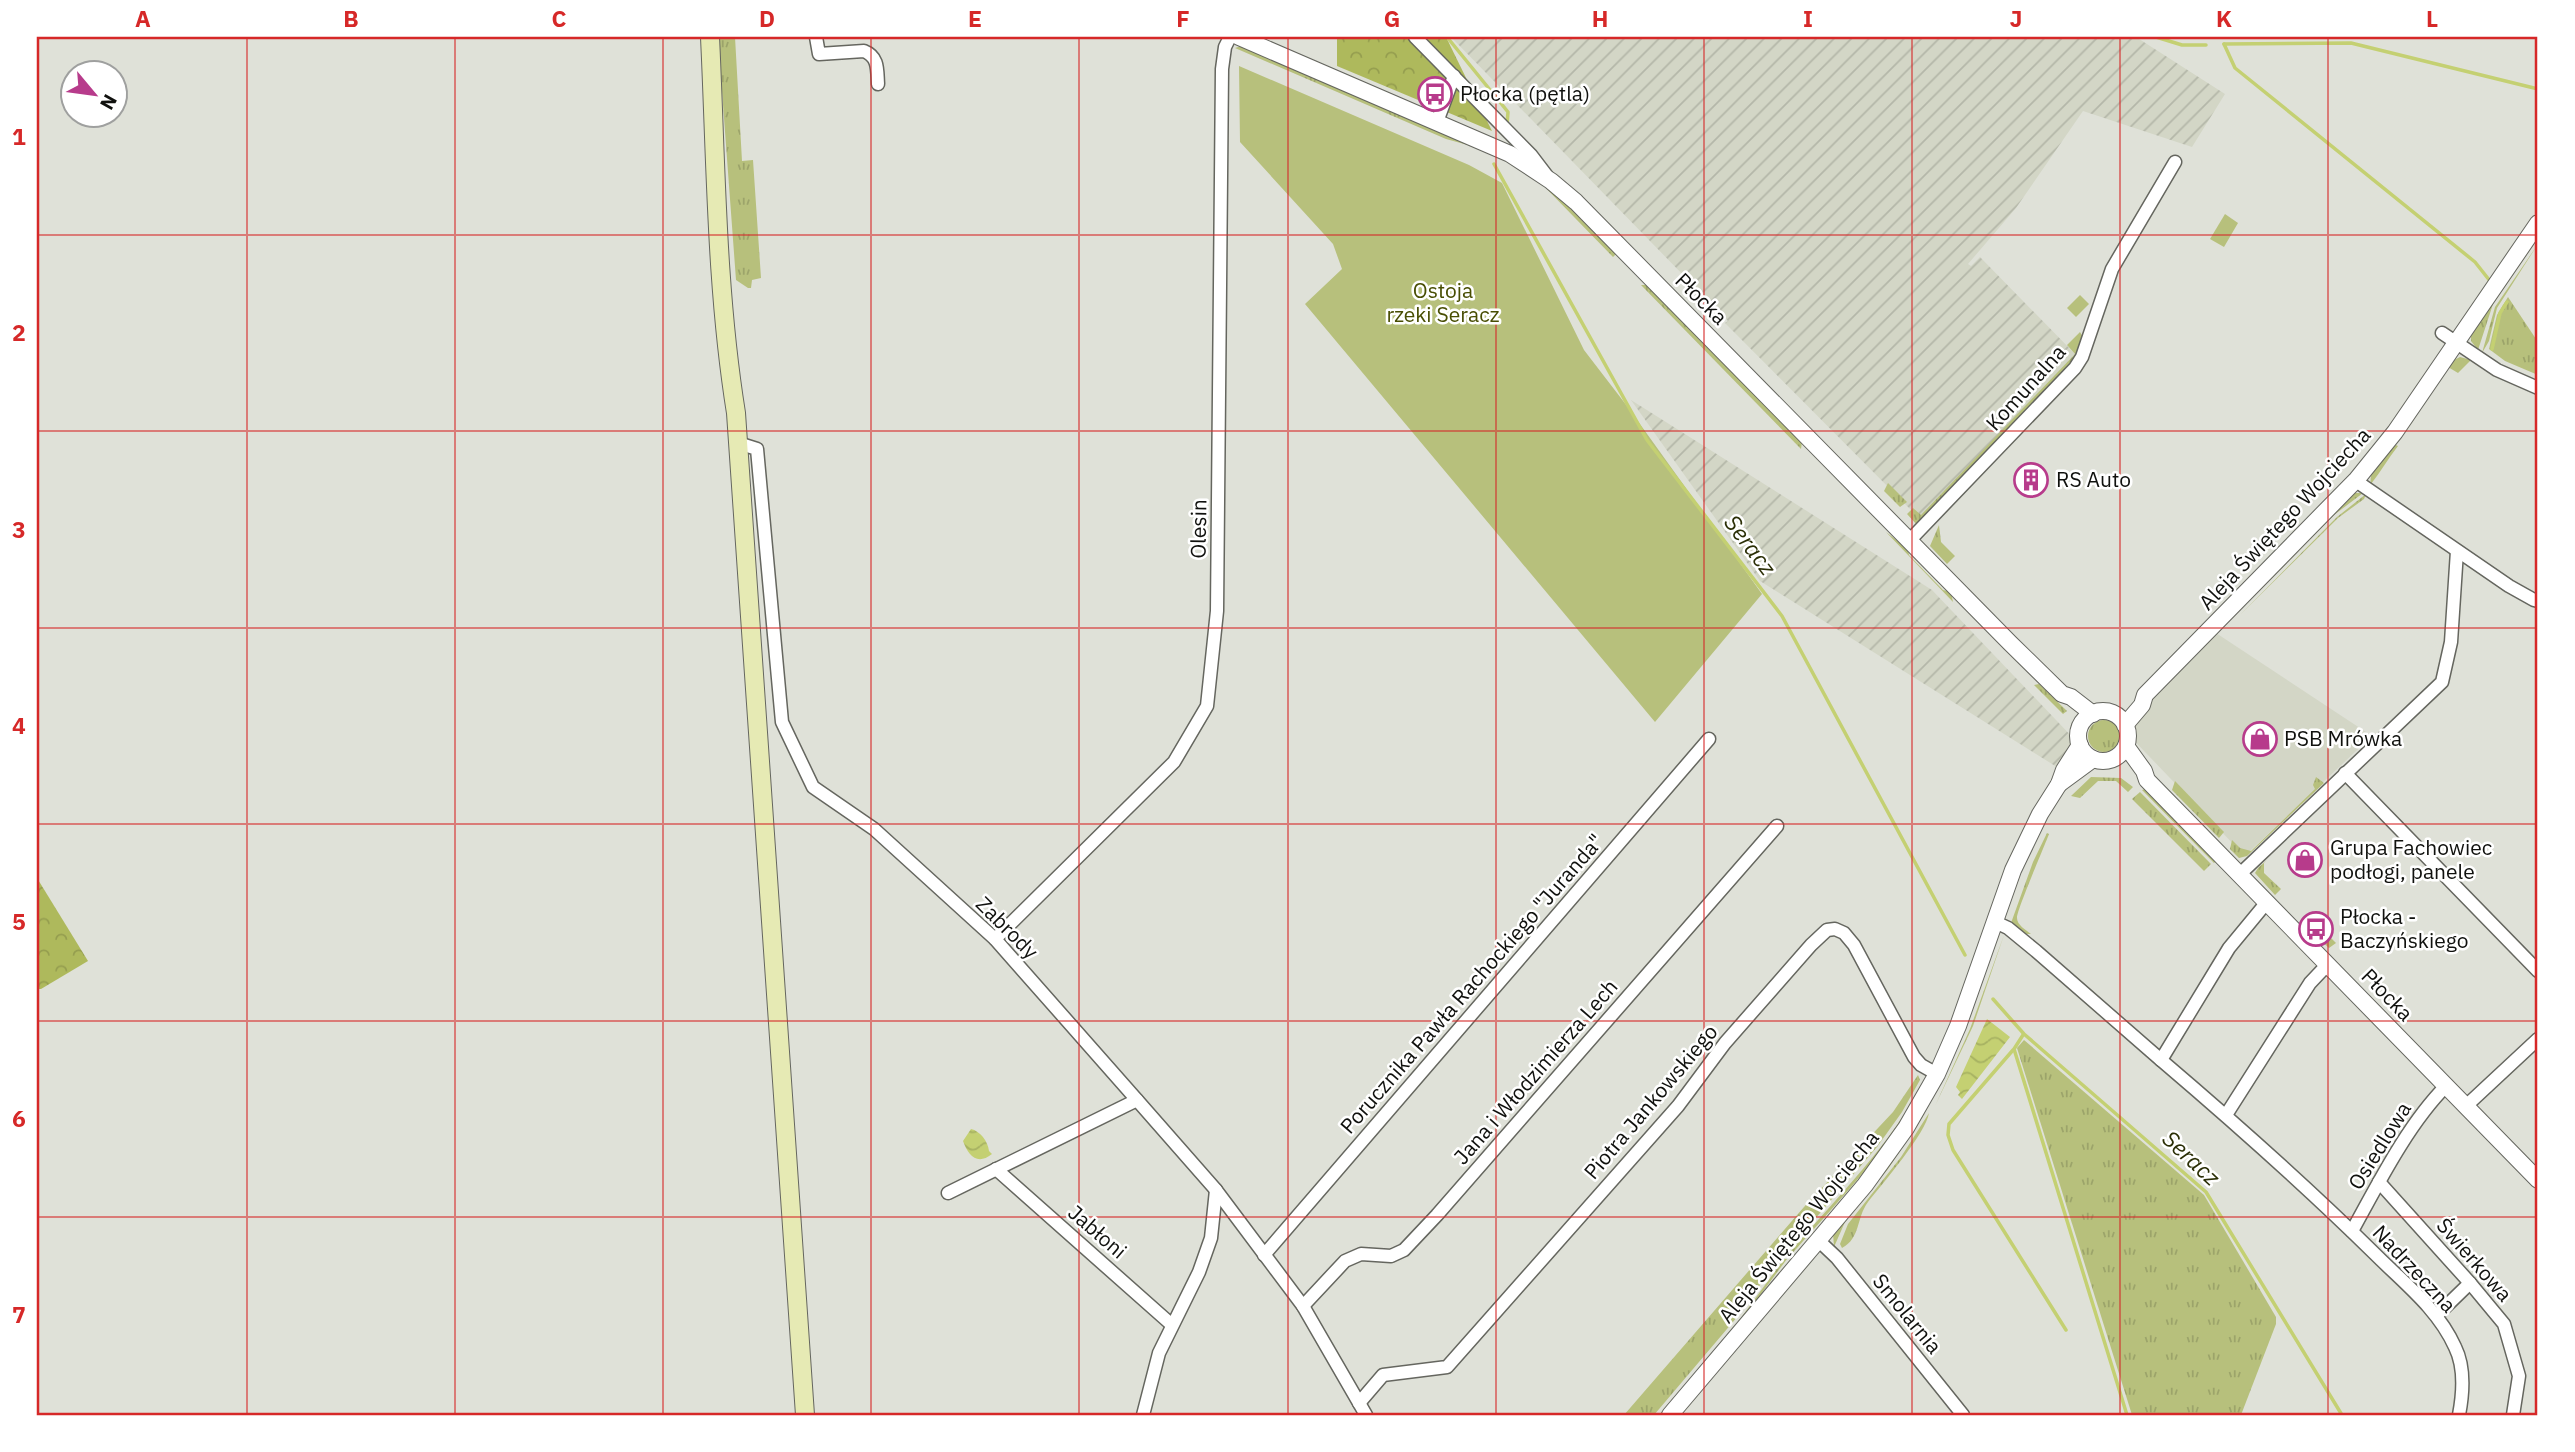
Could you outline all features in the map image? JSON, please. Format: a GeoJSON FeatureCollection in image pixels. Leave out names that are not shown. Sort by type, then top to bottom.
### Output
{"type":"FeatureCollection","features":[{"type":"Feature","properties":{"kind":"main road"},"geometry":{"type":"LineString","coordinates":[[710,37],[713,99],[722,160],[732,284],[736,413],[805,1415]]}},
{"type":"Feature","properties":{"kind":"street"},"geometry":{"type":"LineString","coordinates":[[816,37],[818,54],[864,51],[871,53],[876,60],[878,84]]}},
{"type":"Feature","properties":{"kind":"street","name":"Olesin"},"geometry":{"type":"LineString","coordinates":[[995,939],[1174,762],[1207,706],[1217,611],[1222,69],[1230,37]]}},
{"type":"Feature","properties":{"kind":"street","name":"Płocka"},"geometry":{"type":"LineString","coordinates":[[1239,37],[1510,155],[1551,181],[1576,202],[2062,694],[2066,705],[2081,726]]}},
{"type":"Feature","properties":{"kind":"street"},"geometry":{"type":"LineString","coordinates":[[1415,37],[1531,155],[1551,181]]}},
{"type":"Feature","properties":{"kind":"street"},"geometry":{"type":"LineString","coordinates":[[1437,122],[1454,76]]}},
{"type":"Feature","properties":{"kind":"street","name":"Komunalna"},"geometry":{"type":"LineString","coordinates":[[1909,541],[2075,368],[2082,357],[2112,269],[2175,162]]}},
{"type":"Feature","properties":{"kind":"street","name":"Aleja Świętego Wojciecha"},"geometry":{"type":"LineString","coordinates":[[2120,719],[2142,705],[2145,695],[2356,481],[2388,442],[2538,223]]}},
{"type":"Feature","properties":{"kind":"street"},"geometry":{"type":"LineString","coordinates":[[2442,333],[2497,370],[2538,388]]}},
{"type":"Feature","properties":{"kind":"street","name":"Zabrody"},"geometry":{"type":"LineString","coordinates":[[738,443],[757,449],[782,722],[813,787],[873,829],[995,939],[1137,1100],[1216,1190],[1303,1306],[1366,1415]]}},
{"type":"Feature","properties":{"kind":"street"},"geometry":{"type":"LineString","coordinates":[[2356,481],[2456,551],[2536,601]]}},
{"type":"Feature","properties":{"kind":"street"},"geometry":{"type":"LineString","coordinates":[[2239,874],[2442,682],[2451,642],[2456,551]]}},
{"type":"Feature","properties":{"kind":"street","name":"Płocka"},"geometry":{"type":"LineString","coordinates":[[2062,694],[2071,697],[2093,714]]}},
{"type":"Feature","properties":{"kind":"street"},"geometry":{"type":"LineString","coordinates":[[2104,712],[2120,719],[2128,735],[2123,752],[2112,759],[2094,759],[2088,755],[2080,745],[2081,726],[2093,714],[2104,712]]}},
{"type":"Feature","properties":{"kind":"street","name":"Porucznika Pawła Rachockiego \"Juranda\""},"geometry":{"type":"LineString","coordinates":[[1264,1255],[1709,739]]}},
{"type":"Feature","properties":{"kind":"street","name":"Aleja Świętego Wojciecha"},"geometry":{"type":"LineString","coordinates":[[1670,1415],[1885,1159],[1916,1111],[1937,1074],[1958,1026],[2028,837],[2080,745]]}},
{"type":"Feature","properties":{"kind":"street","name":"Płocka"},"geometry":{"type":"LineString","coordinates":[[2126,746],[2144,771],[2147,780],[2538,1181]]}},
{"type":"Feature","properties":{"kind":"street","name":"Aleja Świętego Wojciecha"},"geometry":{"type":"LineString","coordinates":[[2059,784],[2094,759]]}},
{"type":"Feature","properties":{"kind":"street","name":"Płocka"},"geometry":{"type":"LineString","coordinates":[[2112,759],[2137,777],[2147,780]]}},
{"type":"Feature","properties":{"kind":"street"},"geometry":{"type":"LineString","coordinates":[[2345,773],[2538,971]]}},
{"type":"Feature","properties":{"kind":"street","name":"Jana i Włodzimierza Lech"},"geometry":{"type":"LineString","coordinates":[[1303,1306],[1345,1261],[1362,1254],[1391,1256],[1404,1250],[1777,826]]}},
{"type":"Feature","properties":{"kind":"street"},"geometry":{"type":"LineString","coordinates":[[2161,1060],[2229,948],[2267,902]]}},
{"type":"Feature","properties":{"kind":"street","name":"Nadrzeczna"},"geometry":{"type":"LineString","coordinates":[[1995,922],[2008,928],[2036,951],[2226,1115],[2352,1231],[2437,1315],[2457,1349],[2463,1391],[2459,1415]]}},
{"type":"Feature","properties":{"kind":"street","name":"Piotra Jankowskiego"},"geometry":{"type":"LineString","coordinates":[[1359,1403],[1383,1375],[1447,1367],[1678,1106],[1726,1043],[1827,930],[1835,929],[1849,939],[1914,1057],[1921,1065],[1937,1074]]}},
{"type":"Feature","properties":{"kind":"street"},"geometry":{"type":"LineString","coordinates":[[2226,1115],[2310,983],[2328,964]]}},
{"type":"Feature","properties":{"kind":"street"},"geometry":{"type":"LineString","coordinates":[[2466,1106],[2538,1039]]}},
{"type":"Feature","properties":{"kind":"street","name":"Osiedlowa"},"geometry":{"type":"LineString","coordinates":[[2352,1231],[2379,1182],[2430,1102],[2446,1086]]}},
{"type":"Feature","properties":{"kind":"street"},"geometry":{"type":"LineString","coordinates":[[948,1193],[1137,1100]]}},
{"type":"Feature","properties":{"kind":"street","name":"Jabłoni"},"geometry":{"type":"LineString","coordinates":[[996,1169],[1172,1325]]}},
{"type":"Feature","properties":{"kind":"street","name":"Świerkowa"},"geometry":{"type":"LineString","coordinates":[[2379,1182],[2504,1324],[2519,1376],[2513,1415]]}},
{"type":"Feature","properties":{"kind":"street"},"geometry":{"type":"LineString","coordinates":[[1143,1415],[1159,1353],[1199,1272],[1212,1238],[1216,1190]]}},
{"type":"Feature","properties":{"kind":"street","name":"Smolarnia"},"geometry":{"type":"LineString","coordinates":[[1818,1240],[1837,1258],[1963,1415]]}},
{"type":"Feature","properties":{"kind":"street"},"geometry":{"type":"LineString","coordinates":[[2437,1315],[2470,1283]]}},
{"type":"Feature","properties":{"kind":"shaded area"},"geometry":{"type":"Polygon","coordinates":[[[1451,37],[2136,37],[2225,94],[2192,147],[2083,111],[2016,208],[1968,264],[1971,266],[1980,257],[2075,354],[1919,518],[1725,323],[1728,321],[1451,37]]]}},
{"type":"Feature","properties":{"kind":"shaded area"},"geometry":{"type":"Polygon","coordinates":[[[1631,400],[1932,590],[2076,741],[2060,769],[1760,581],[1631,400]]]}},
{"type":"Feature","properties":{"kind":"shaded area"},"geometry":{"type":"Polygon","coordinates":[[[2216,633],[2372,736],[2250,851],[2240,851],[2122,728],[2216,633]]]}},
{"type":"Feature","properties":{"kind":"green space"},"geometry":{"type":"Polygon","coordinates":[[[718,37],[735,37],[742,161],[753,160],[761,278],[752,280],[751,288],[736,280],[718,37]]]}},
{"type":"Feature","properties":{"kind":"green space"},"geometry":{"type":"Polygon","coordinates":[[[1337,37],[1446,37],[1492,131],[1337,66],[1337,37]]]}},
{"type":"Feature","properties":{"kind":"green space"},"geometry":{"type":"Polygon","coordinates":[[[1247,47],[1501,158],[1446,139],[1235,48],[1247,47]]]}},
{"type":"Feature","properties":{"kind":"green space","name":"Ostoja rzeki Seracz"},"geometry":{"type":"Polygon","coordinates":[[[1239,66],[1469,165],[1502,183],[1584,350],[1762,594],[1655,722],[1305,304],[1342,269],[1333,244],[1240,142],[1239,66]]]}},
{"type":"Feature","properties":{"kind":"green space"},"geometry":{"type":"Polygon","coordinates":[[[1538,180],[1555,193],[1617,253],[1613,257],[1538,180]]]}},
{"type":"Feature","properties":{"kind":"green space"},"geometry":{"type":"Polygon","coordinates":[[[2225,214],[2238,223],[2224,247],[2210,239],[2225,214]]]}},
{"type":"Feature","properties":{"kind":"green space"},"geometry":{"type":"Polygon","coordinates":[[[2538,234],[2538,238],[2493,304],[2478,350],[2471,341],[2471,333],[2538,234]]]}},
{"type":"Feature","properties":{"kind":"green space"},"geometry":{"type":"Polygon","coordinates":[[[2538,244],[2497,308],[2489,341],[2482,353],[2495,307],[2538,244]]]}},
{"type":"Feature","properties":{"kind":"green space"},"geometry":{"type":"Polygon","coordinates":[[[1641,285],[1646,285],[1802,442],[1801,449],[1641,285]]]}},
{"type":"Feature","properties":{"kind":"green space"},"geometry":{"type":"Polygon","coordinates":[[[2080,295],[2089,304],[2076,317],[2067,308],[2080,295]]]}},
{"type":"Feature","properties":{"kind":"green space"},"geometry":{"type":"Polygon","coordinates":[[[2508,297],[2538,342],[2538,375],[2505,361],[2489,349],[2497,315],[2508,297]]]}},
{"type":"Feature","properties":{"kind":"green space"},"geometry":{"type":"Polygon","coordinates":[[[2080,332],[2083,337],[2073,363],[1918,526],[1907,514],[1913,508],[1921,515],[2075,354],[2067,345],[2080,332]]]}},
{"type":"Feature","properties":{"kind":"green space"},"geometry":{"type":"Polygon","coordinates":[[[2460,357],[2471,360],[2458,373],[2448,367],[2460,357]]]}},
{"type":"Feature","properties":{"kind":"green space"},"geometry":{"type":"Polygon","coordinates":[[[2398,446],[2371,484],[2375,467],[2398,446]]]}},
{"type":"Feature","properties":{"kind":"green space"},"geometry":{"type":"Polygon","coordinates":[[[1888,483],[1907,502],[1900,507],[1884,491],[1888,483]]]}},
{"type":"Feature","properties":{"kind":"green space"},"geometry":{"type":"Polygon","coordinates":[[[2353,493],[2363,493],[2334,515],[2191,660],[2191,657],[2353,493]]]}},
{"type":"Feature","properties":{"kind":"green space"},"geometry":{"type":"Polygon","coordinates":[[[2366,494],[2364,499],[2338,518],[2241,614],[2337,517],[2366,494]]]}},
{"type":"Feature","properties":{"kind":"green space"},"geometry":{"type":"Polygon","coordinates":[[[1939,525],[1941,542],[1955,556],[1947,564],[1930,546],[1939,525]]]}},
{"type":"Feature","properties":{"kind":"green space"},"geometry":{"type":"Polygon","coordinates":[[[1886,532],[1908,549],[1909,555],[1943,590],[1951,592],[1953,602],[1886,532]]]}},
{"type":"Feature","properties":{"kind":"green space"},"geometry":{"type":"Polygon","coordinates":[[[2039,684],[2067,711],[2063,714],[2034,685],[2039,684]]]}},
{"type":"Feature","properties":{"kind":"green space"},"geometry":{"type":"Polygon","coordinates":[[[2104,720],[2115,725],[2120,736],[2115,747],[2104,752],[2093,747],[2088,736],[2093,725],[2104,720]]]}},
{"type":"Feature","properties":{"kind":"green space"},"geometry":{"type":"Polygon","coordinates":[[[2091,777],[2121,778],[2133,787],[2128,792],[2116,781],[2098,781],[2080,798],[2071,796],[2091,777]]]}},
{"type":"Feature","properties":{"kind":"green space"},"geometry":{"type":"Polygon","coordinates":[[[2316,777],[2324,783],[2247,856],[2239,858],[2230,849],[2232,840],[2240,848],[2251,851],[2315,789],[2313,785],[2316,777]]]}},
{"type":"Feature","properties":{"kind":"green space"},"geometry":{"type":"Polygon","coordinates":[[[2175,781],[2224,832],[2219,838],[2172,790],[2175,781]]]}},
{"type":"Feature","properties":{"kind":"green space"},"geometry":{"type":"Polygon","coordinates":[[[2145,789],[2216,861],[2214,863],[2142,790],[2145,789]]]}},
{"type":"Feature","properties":{"kind":"green space"},"geometry":{"type":"Polygon","coordinates":[[[2140,792],[2211,864],[2204,871],[2132,799],[2140,792]]]}},
{"type":"Feature","properties":{"kind":"green space"},"geometry":{"type":"Polygon","coordinates":[[[2047,833],[2049,834],[2018,913],[2018,923],[2031,934],[2025,934],[2011,923],[2033,862],[2047,833]]]}},
{"type":"Feature","properties":{"kind":"green space"},"geometry":{"type":"Polygon","coordinates":[[[2267,860],[2264,863],[2264,873],[2281,889],[2275,895],[2255,873],[2258,868],[2267,860]]]}},
{"type":"Feature","properties":{"kind":"green space"},"geometry":{"type":"Polygon","coordinates":[[[37,878],[88,961],[41,989],[37,989],[37,878]]]}},
{"type":"Feature","properties":{"kind":"green space"},"geometry":{"type":"Polygon","coordinates":[[[2308,915],[2336,943],[2329,948],[2302,923],[2308,915]]]}},
{"type":"Feature","properties":{"kind":"green space"},"geometry":{"type":"Polygon","coordinates":[[[2004,935],[1973,1026],[1935,1106],[1970,1029],[2004,935]]]}},
{"type":"Feature","properties":{"kind":"green space"},"geometry":{"type":"Polygon","coordinates":[[[2024,1040],[2204,1195],[2276,1317],[2276,1324],[2241,1415],[2132,1415],[2017,1048],[2024,1040]]]}},
{"type":"Feature","properties":{"kind":"green space"},"geometry":{"type":"Polygon","coordinates":[[[1918,1075],[1920,1080],[1902,1112],[1877,1147],[1770,1271],[1738,1316],[1654,1415],[1624,1415],[1804,1207],[1893,1112],[1918,1075]]]}},
{"type":"Feature","properties":{"kind":"green space"},"geometry":{"type":"Polygon","coordinates":[[[1924,1080],[1919,1096],[1888,1142],[1792,1254],[1791,1251],[1880,1148],[1911,1104],[1924,1080]]]}},
{"type":"Feature","properties":{"kind":"green space"},"geometry":{"type":"Polygon","coordinates":[[[1926,1112],[1888,1169],[1845,1222],[1834,1247],[1833,1233],[1926,1112]]]}},
{"type":"Feature","properties":{"kind":"green space"},"geometry":{"type":"Polygon","coordinates":[[[1929,1113],[1912,1145],[1864,1208],[1852,1239],[1842,1248],[1840,1244],[1848,1224],[1901,1157],[1929,1113]]]}},
{"type":"Feature","properties":{"kind":"green space"},"geometry":{"type":"Polygon","coordinates":[[[1784,1259],[1787,1259],[1738,1325],[1662,1415],[1659,1415],[1735,1326],[1784,1259]]]}},
{"type":"Feature","properties":{"kind":"water"},"geometry":{"type":"Polygon","coordinates":[[[1987,1019],[2010,1037],[1962,1099],[1956,1087],[1987,1019]]]}},
{"type":"Feature","properties":{"kind":"water"},"geometry":{"type":"Polygon","coordinates":[[[971,1129],[983,1137],[992,1154],[978,1159],[970,1154],[963,1141],[971,1129]]]}},
{"type":"Feature","properties":{"kind":"waterway","name":"Seracz"},"geometry":{"type":"LineString","coordinates":[[1447,37],[1508,112],[1507,125]]}},
{"type":"Feature","properties":{"kind":"waterway"},"geometry":{"type":"LineString","coordinates":[[2156,37],[2182,45],[2206,45]]}},
{"type":"Feature","properties":{"kind":"waterway"},"geometry":{"type":"LineString","coordinates":[[2224,44],[2351,43],[2538,89]]}},
{"type":"Feature","properties":{"kind":"waterway"},"geometry":{"type":"LineString","coordinates":[[2224,44],[2235,68],[2475,262],[2490,281]]}},
{"type":"Feature","properties":{"kind":"waterway","name":"Seracz"},"geometry":{"type":"LineString","coordinates":[[1494,164],[1647,440],[1782,616],[1965,955]]}},
{"type":"Feature","properties":{"kind":"waterway"},"geometry":{"type":"LineString","coordinates":[[2492,349],[2500,313],[2507,302]]}},
{"type":"Feature","properties":{"kind":"waterway","name":"Seracz"},"geometry":{"type":"LineString","coordinates":[[1993,999],[2024,1034],[2206,1192],[2342,1415]]}},
{"type":"Feature","properties":{"kind":"waterway"},"geometry":{"type":"LineString","coordinates":[[2023,1035],[2014,1049],[2127,1415]]}},
{"type":"Feature","properties":{"kind":"waterway"},"geometry":{"type":"LineString","coordinates":[[2013,1050],[1949,1124],[1948,1135],[1953,1150],[2066,1330]]}},
{"type":"Feature","properties":{"kind":"place","name":"Płocka (pętla)"},"geometry":{"type":"Point","coordinates":[1435,94]}},
{"type":"Feature","properties":{"kind":"place","name":"RS Auto"},"geometry":{"type":"Point","coordinates":[2031,480]}},
{"type":"Feature","properties":{"kind":"place","name":"PSB Mrówka"},"geometry":{"type":"Point","coordinates":[2260,739]}},
{"type":"Feature","properties":{"kind":"place","name":"Grupa Fachowiec podłogi, panele"},"geometry":{"type":"Point","coordinates":[2305,860]}},
{"type":"Feature","properties":{"kind":"place","name":"Płocka - Baczyńskiego"},"geometry":{"type":"Point","coordinates":[2316,929]}}]}
